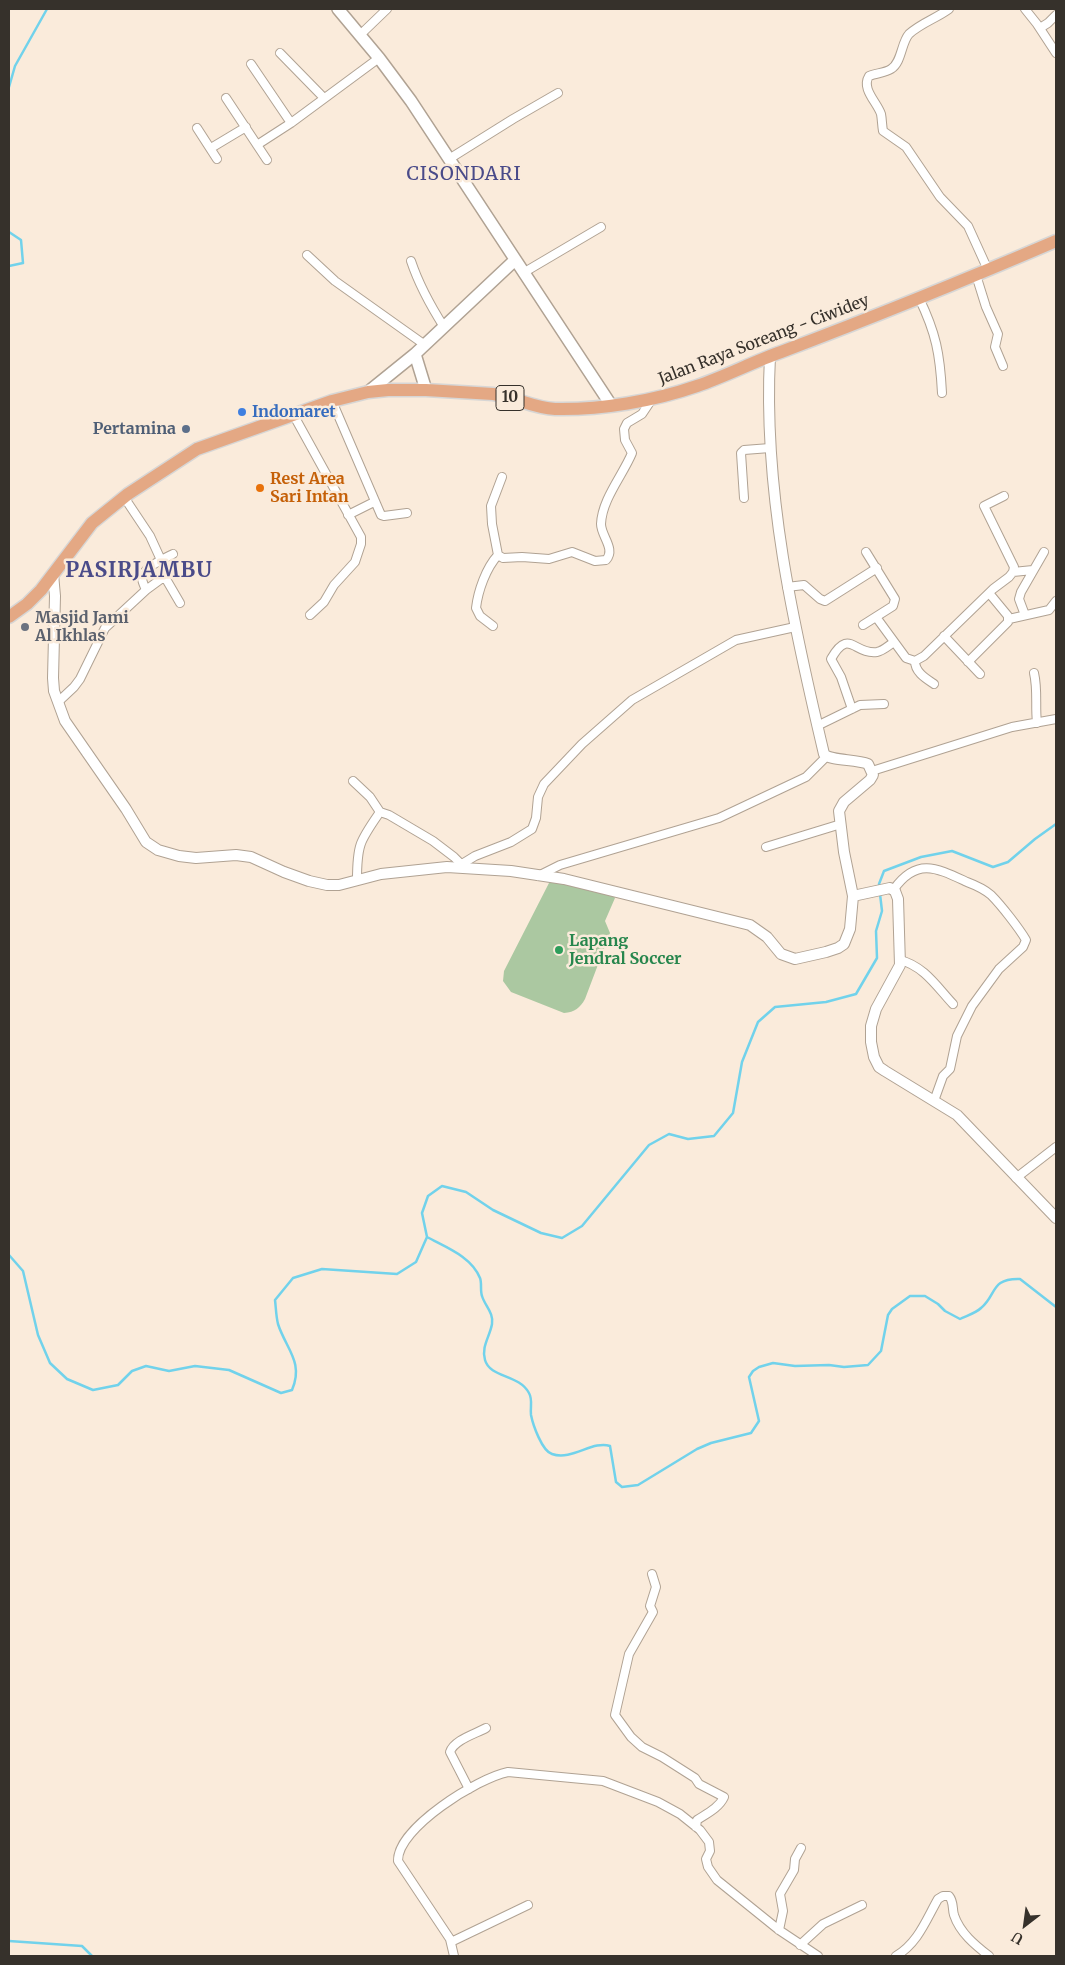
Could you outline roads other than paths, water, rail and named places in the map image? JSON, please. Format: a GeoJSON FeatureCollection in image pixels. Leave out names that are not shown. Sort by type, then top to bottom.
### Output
{"type":"FeatureCollection","features":[{"type":"Feature","properties":{"kind":"highway","name":"Jalan Raya Soreang - Ciwidey"},"geometry":{"type":"LineString","coordinates":[[9,617],[27,604],[41,590],[92,523],[164,468],[196,449],[293,414],[332,401],[368,392],[388,390],[426,390],[500,395],[536,407],[554,409],[611,405],[652,399],[699,385],[919,298],[1056,241]]}},
{"type":"Feature","properties":{"kind":"main road"},"geometry":{"type":"LineString","coordinates":[[338,9],[361,34],[379,58],[449,159],[611,405]]}},
{"type":"Feature","properties":{"kind":"main road"},"geometry":{"type":"LineString","coordinates":[[368,392],[415,354],[515,260]]}},
{"type":"Feature","properties":{"kind":"main road"},"geometry":{"type":"LineString","coordinates":[[415,354],[426,390]]}},
{"type":"Feature","properties":{"kind":"street"},"geometry":{"type":"LineString","coordinates":[[361,34],[387,9]]}},
{"type":"Feature","properties":{"kind":"street"},"geometry":{"type":"LineString","coordinates":[[950,9],[920,26],[909,35],[902,46],[895,65],[891,69],[868,76],[869,93],[880,113],[883,131],[906,147],[940,197],[968,226],[988,270]]}},
{"type":"Feature","properties":{"kind":"street"},"geometry":{"type":"LineString","coordinates":[[1025,9],[1040,28],[1056,54]]}},
{"type":"Feature","properties":{"kind":"street"},"geometry":{"type":"LineString","coordinates":[[1040,28],[1048,24],[1056,15]]}},
{"type":"Feature","properties":{"kind":"street"},"geometry":{"type":"LineString","coordinates":[[280,53],[324,98]]}},
{"type":"Feature","properties":{"kind":"street"},"geometry":{"type":"LineString","coordinates":[[257,145],[291,123],[379,58]]}},
{"type":"Feature","properties":{"kind":"street"},"geometry":{"type":"LineString","coordinates":[[252,64],[291,123]]}},
{"type":"Feature","properties":{"kind":"street"},"geometry":{"type":"LineString","coordinates":[[449,159],[512,119],[558,93]]}},
{"type":"Feature","properties":{"kind":"street"},"geometry":{"type":"LineString","coordinates":[[226,98],[267,160]]}},
{"type":"Feature","properties":{"kind":"street"},"geometry":{"type":"LineString","coordinates":[[210,148],[246,127]]}},
{"type":"Feature","properties":{"kind":"street"},"geometry":{"type":"LineString","coordinates":[[197,128],[217,159]]}},
{"type":"Feature","properties":{"kind":"street"},"geometry":{"type":"LineString","coordinates":[[524,273],[601,227]]}},
{"type":"Feature","properties":{"kind":"street"},"geometry":{"type":"LineString","coordinates":[[307,256],[335,282],[425,345]]}},
{"type":"Feature","properties":{"kind":"street"},"geometry":{"type":"LineString","coordinates":[[412,261],[426,299],[444,327]]}},
{"type":"Feature","properties":{"kind":"street"},"geometry":{"type":"LineString","coordinates":[[976,275],[986,307],[998,334],[995,347],[1003,366]]}},
{"type":"Feature","properties":{"kind":"street"},"geometry":{"type":"LineString","coordinates":[[919,298],[934,331],[938,346],[942,393]]}},
{"type":"Feature","properties":{"kind":"street"},"geometry":{"type":"LineString","coordinates":[[770,356],[770,448],[787,587],[817,726],[826,757]]}},
{"type":"Feature","properties":{"kind":"street"},"geometry":{"type":"LineString","coordinates":[[498,556],[503,558],[522,556],[549,559],[572,552],[595,561],[602,561],[608,558],[608,546],[601,526],[602,517],[632,453],[625,440],[624,429],[627,424],[642,414],[652,399]]}},
{"type":"Feature","properties":{"kind":"street"},"geometry":{"type":"LineString","coordinates":[[332,401],[381,515],[408,513]]}},
{"type":"Feature","properties":{"kind":"street"},"geometry":{"type":"LineString","coordinates":[[293,414],[361,537],[357,556],[351,567],[334,586],[324,602],[310,615]]}},
{"type":"Feature","properties":{"kind":"street"},"geometry":{"type":"LineString","coordinates":[[744,498],[741,453],[744,450],[770,448]]}},
{"type":"Feature","properties":{"kind":"street"},"geometry":{"type":"LineString","coordinates":[[493,626],[480,616],[476,608],[484,580],[498,556],[492,524],[491,506],[502,477]]}},
{"type":"Feature","properties":{"kind":"street"},"geometry":{"type":"LineString","coordinates":[[1004,496],[984,506],[1012,561],[1013,572]]}},
{"type":"Feature","properties":{"kind":"street"},"geometry":{"type":"LineString","coordinates":[[124,497],[150,536],[161,560]]}},
{"type":"Feature","properties":{"kind":"street"},"geometry":{"type":"LineString","coordinates":[[348,515],[374,502]]}},
{"type":"Feature","properties":{"kind":"street"},"geometry":{"type":"LineString","coordinates":[[864,625],[893,606],[895,599],[866,552]]}},
{"type":"Feature","properties":{"kind":"street"},"geometry":{"type":"LineString","coordinates":[[1025,615],[1019,599],[1044,552]]}},
{"type":"Feature","properties":{"kind":"street"},"geometry":{"type":"LineString","coordinates":[[146,590],[142,575],[161,560],[173,554]]}},
{"type":"Feature","properties":{"kind":"street"},"geometry":{"type":"LineString","coordinates":[[787,587],[804,585],[825,601],[877,568]]}},
{"type":"Feature","properties":{"kind":"street"},"geometry":{"type":"LineString","coordinates":[[876,617],[906,658],[915,661],[924,656],[1013,572],[1033,570]]}},
{"type":"Feature","properties":{"kind":"street"},"geometry":{"type":"LineString","coordinates":[[53,574],[56,596],[53,678],[58,702],[70,729],[88,751],[140,832],[152,847],[179,856],[196,858],[236,855],[250,857],[292,875],[327,885],[339,885],[381,874],[463,866],[511,871],[573,881],[750,925],[767,937],[781,954],[795,960],[838,948],[844,944],[850,929],[852,896],[839,811],[841,806],[870,780],[872,771],[868,764],[863,762],[826,757]]}},
{"type":"Feature","properties":{"kind":"street"},"geometry":{"type":"LineString","coordinates":[[58,702],[80,679],[105,628],[146,590],[161,579],[166,579],[180,603]]}},
{"type":"Feature","properties":{"kind":"street"},"geometry":{"type":"LineString","coordinates":[[989,593],[1008,619]]}},
{"type":"Feature","properties":{"kind":"street"},"geometry":{"type":"LineString","coordinates":[[1008,619],[1049,610],[1056,601]]}},
{"type":"Feature","properties":{"kind":"street"},"geometry":{"type":"LineString","coordinates":[[968,662],[1008,622],[1008,619]]}},
{"type":"Feature","properties":{"kind":"street"},"geometry":{"type":"LineString","coordinates":[[463,866],[475,856],[511,842],[532,829],[536,818],[538,797],[544,784],[582,744],[627,704],[702,658],[718,652],[736,640],[795,627]]}},
{"type":"Feature","properties":{"kind":"street"},"geometry":{"type":"LineString","coordinates":[[944,636],[980,674]]}},
{"type":"Feature","properties":{"kind":"street"},"geometry":{"type":"LineString","coordinates":[[852,709],[842,677],[831,658],[835,651],[842,644],[848,642],[874,652],[882,650],[894,642]]}},
{"type":"Feature","properties":{"kind":"street"},"geometry":{"type":"LineString","coordinates":[[915,661],[915,666],[922,676],[934,684]]}},
{"type":"Feature","properties":{"kind":"street"},"geometry":{"type":"LineString","coordinates":[[1034,674],[1037,692],[1037,723]]}},
{"type":"Feature","properties":{"kind":"street"},"geometry":{"type":"LineString","coordinates":[[817,726],[866,704],[884,704]]}},
{"type":"Feature","properties":{"kind":"street"},"geometry":{"type":"LineString","coordinates":[[872,771],[1012,727],[1056,719]]}},
{"type":"Feature","properties":{"kind":"street"},"geometry":{"type":"LineString","coordinates":[[538,876],[560,865],[719,818],[806,777],[826,757]]}},
{"type":"Feature","properties":{"kind":"street"},"geometry":{"type":"LineString","coordinates":[[353,781],[370,797],[380,812],[433,841],[463,866]]}},
{"type":"Feature","properties":{"kind":"street"},"geometry":{"type":"LineString","coordinates":[[357,880],[359,847],[362,838],[380,812]]}},
{"type":"Feature","properties":{"kind":"street"},"geometry":{"type":"LineString","coordinates":[[766,847],[841,824]]}},
{"type":"Feature","properties":{"kind":"street"},"geometry":{"type":"LineString","coordinates":[[852,896],[890,890],[904,876],[913,871],[928,868],[944,870],[990,894],[1026,940],[1023,948],[999,969],[972,1006],[957,1036],[950,1069],[943,1076],[934,1101]]}},
{"type":"Feature","properties":{"kind":"street"},"geometry":{"type":"LineString","coordinates":[[890,890],[898,899],[900,960],[896,974],[876,1009],[871,1026],[870,1042],[879,1067],[957,1115],[1056,1218]]}},
{"type":"Feature","properties":{"kind":"street"},"geometry":{"type":"LineString","coordinates":[[900,960],[920,968],[953,1004]]}},
{"type":"Feature","properties":{"kind":"street"},"geometry":{"type":"LineString","coordinates":[[1016,1178],[1056,1147]]}},
{"type":"Feature","properties":{"kind":"street"},"geometry":{"type":"LineString","coordinates":[[652,1574],[656,1587],[650,1606],[653,1612],[629,1654],[616,1715],[631,1737],[642,1747],[696,1778],[698,1784],[724,1797],[714,1809],[696,1820],[696,1826]]}},
{"type":"Feature","properties":{"kind":"street"},"geometry":{"type":"LineString","coordinates":[[469,1789],[450,1752],[451,1748],[486,1728]]}},
{"type":"Feature","properties":{"kind":"street"},"geometry":{"type":"LineString","coordinates":[[454,1956],[451,1942],[398,1861],[397,1853],[406,1838],[424,1820],[469,1789],[508,1772],[603,1781],[658,1802],[680,1814],[696,1826],[709,1842],[710,1851],[706,1859],[708,1867],[717,1880],[779,1930],[818,1956]]}},
{"type":"Feature","properties":{"kind":"street"},"geometry":{"type":"LineString","coordinates":[[779,1930],[783,1911],[780,1894],[794,1870],[795,1860],[801,1848]]}},
{"type":"Feature","properties":{"kind":"street"},"geometry":{"type":"LineString","coordinates":[[896,1956],[905,1951],[918,1937],[935,1905],[943,1896],[949,1896],[952,1901],[953,1914],[960,1928],[971,1942],[989,1956]]}},
{"type":"Feature","properties":{"kind":"street"},"geometry":{"type":"LineString","coordinates":[[451,1942],[528,1905]]}},
{"type":"Feature","properties":{"kind":"street"},"geometry":{"type":"LineString","coordinates":[[800,1945],[822,1924],[862,1905]]}},
{"type":"Feature","properties":{"kind":"waterway"},"geometry":{"type":"LineString","coordinates":[[9,87],[15,66],[47,9]]}},
{"type":"Feature","properties":{"kind":"waterway"},"geometry":{"type":"LineString","coordinates":[[9,232],[21,240],[23,263],[9,266]]}},
{"type":"Feature","properties":{"kind":"waterway"},"geometry":{"type":"LineString","coordinates":[[880,889],[879,884],[884,871],[921,857],[952,851],[993,867],[1008,862],[1056,824]]}},
{"type":"Feature","properties":{"kind":"waterway"},"geometry":{"type":"LineString","coordinates":[[9,1255],[23,1271],[38,1335],[50,1363],[67,1379],[93,1390],[118,1385],[132,1371],[146,1366],[169,1371],[195,1366],[229,1370],[281,1393],[292,1390],[295,1380],[295,1363],[278,1324],[275,1300],[293,1278],[322,1269],[397,1274],[416,1262],[427,1237],[422,1213],[428,1196],[442,1186],[466,1192],[493,1210],[541,1233],[562,1238],[582,1226],[649,1145],[669,1134],[688,1139],[714,1136],[733,1113],[742,1062],[758,1022],[775,1007],[826,1002],[856,994],[877,958],[876,931],[882,911],[880,894]]}},
{"type":"Feature","properties":{"kind":"waterway"},"geometry":{"type":"LineString","coordinates":[[427,1237],[457,1253],[476,1270],[481,1280],[483,1300],[491,1313],[492,1320],[484,1351],[485,1360],[493,1370],[519,1382],[529,1393],[532,1419],[538,1437],[548,1452],[567,1455],[597,1446],[610,1446],[616,1482],[622,1487],[638,1485],[697,1449],[711,1443],[751,1433],[759,1421],[749,1377],[759,1367],[773,1363],[795,1366],[829,1365],[844,1367],[868,1365],[881,1351],[888,1315],[892,1309],[910,1296],[925,1296],[945,1311],[960,1319],[981,1308],[999,1284],[1010,1279],[1020,1279],[1056,1307]]}},
{"type":"Feature","properties":{"kind":"waterway"},"geometry":{"type":"LineString","coordinates":[[9,1941],[82,1946],[92,1956]]}},
{"type":"Feature","properties":{"kind":"place","name":"Indomaret"},"geometry":{"type":"Point","coordinates":[242,412]}},
{"type":"Feature","properties":{"kind":"place","name":"Pertamina"},"geometry":{"type":"Point","coordinates":[186,429]}},
{"type":"Feature","properties":{"kind":"place","name":"Rest Area Sari Intan"},"geometry":{"type":"Point","coordinates":[260,488]}},
{"type":"Feature","properties":{"kind":"place","name":"Masjid Jami Al Ikhlas"},"geometry":{"type":"Point","coordinates":[25,627]}},
{"type":"Feature","properties":{"kind":"place","name":"Lapang Jendral Soccer"},"geometry":{"type":"Point","coordinates":[559,950]}},
{"type":"Feature","properties":{"kind":"district","name":"CISONDARI"},"geometry":{"type":"Point","coordinates":[464,175]}},
{"type":"Feature","properties":{"kind":"district","name":"PASIRJAMBU"},"geometry":{"type":"Point","coordinates":[139,571]}}]}
